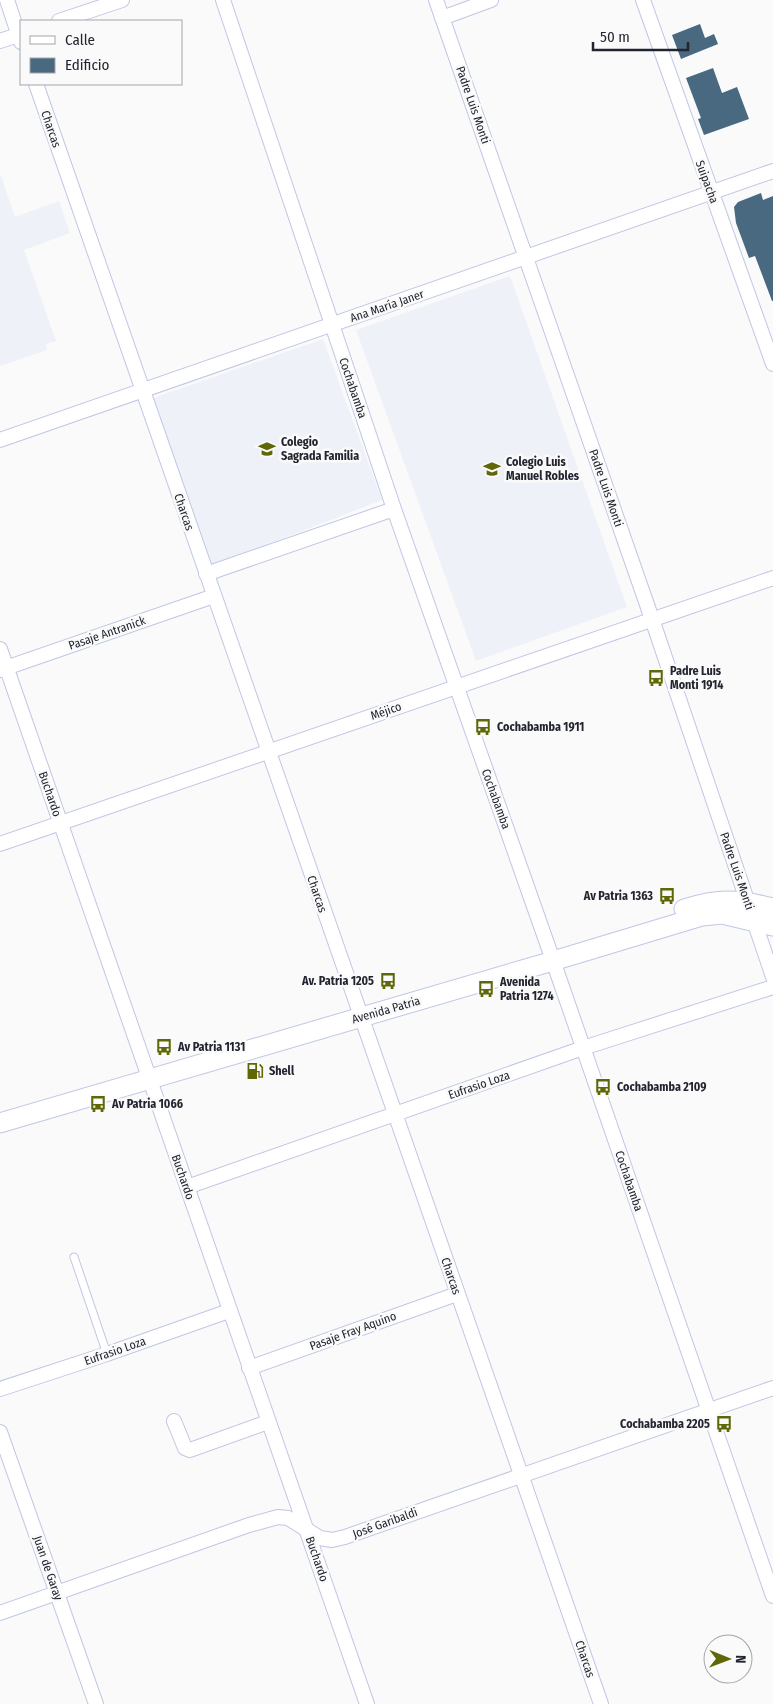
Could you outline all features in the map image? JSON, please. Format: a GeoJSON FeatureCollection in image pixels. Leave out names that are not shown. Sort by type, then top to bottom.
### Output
{"type":"FeatureCollection","features":[{"type":"Feature","properties":{"kind":"main road","name":"Avenida Patria"},"geometry":{"type":"LineString","coordinates":[[551,955],[710,901],[748,902],[773,908]]}},
{"type":"Feature","properties":{"kind":"main road","name":"Avenida Patria"},"geometry":{"type":"LineString","coordinates":[[0,1111],[147,1073],[551,955],[702,916],[722,914],[773,926]]}},
{"type":"Feature","properties":{"kind":"main road","name":"Avenida Patria"},"geometry":{"type":"LineString","coordinates":[[0,1123],[147,1073]]}},
{"type":"Feature","properties":{"kind":"street"},"geometry":{"type":"LineString","coordinates":[[0,41],[20,37],[7,0]]}},
{"type":"Feature","properties":{"kind":"street"},"geometry":{"type":"LineString","coordinates":[[62,20],[122,0]]}},
{"type":"Feature","properties":{"kind":"street","name":"Cochabamba"},"geometry":{"type":"LineString","coordinates":[[223,0],[394,509],[773,1596]]}},
{"type":"Feature","properties":{"kind":"street","name":"Padre Luis Monti"},"geometry":{"type":"LineString","coordinates":[[436,0],[652,620],[773,977]]}},
{"type":"Feature","properties":{"kind":"street"},"geometry":{"type":"LineString","coordinates":[[442,18],[491,0]]}},
{"type":"Feature","properties":{"kind":"street","name":"Suipacha"},"geometry":{"type":"LineString","coordinates":[[643,0],[710,193],[773,364]]}},
{"type":"Feature","properties":{"kind":"street","name":"Charcas"},"geometry":{"type":"LineString","coordinates":[[36,85],[358,1012],[601,1704]]}},
{"type":"Feature","properties":{"kind":"street","name":"Ana María Janer"},"geometry":{"type":"LineString","coordinates":[[0,440],[773,171]]}},
{"type":"Feature","properties":{"kind":"street"},"geometry":{"type":"LineString","coordinates":[[206,574],[394,509]]}},
{"type":"Feature","properties":{"kind":"street","name":"Méjico"},"geometry":{"type":"LineString","coordinates":[[0,844],[773,578]]}},
{"type":"Feature","properties":{"kind":"street","name":"Pasaje Antranick"},"geometry":{"type":"LineString","coordinates":[[3,669],[214,596]]}},
{"type":"Feature","properties":{"kind":"street","name":"Buchardo"},"geometry":{"type":"LineString","coordinates":[[0,649],[3,669],[60,824],[367,1704]]}},
{"type":"Feature","properties":{"kind":"street","name":"Eufrasio Loza"},"geometry":{"type":"LineString","coordinates":[[186,1187],[582,1048],[773,987]]}},
{"type":"Feature","properties":{"kind":"street","name":"Pasaje Fray Aquino"},"geometry":{"type":"LineString","coordinates":[[249,1368],[457,1294]]}},
{"type":"Feature","properties":{"kind":"street","name":"Eufrasio Loza"},"geometry":{"type":"LineString","coordinates":[[0,1389],[229,1311]]}},
{"type":"Feature","properties":{"kind":"street","name":"José Garibaldi"},"geometry":{"type":"LineString","coordinates":[[0,1614],[249,1525],[278,1517],[288,1518],[320,1538],[332,1540],[345,1537],[773,1388]]}},
{"type":"Feature","properties":{"kind":"street"},"geometry":{"type":"LineString","coordinates":[[174,1422],[185,1448],[190,1450],[268,1422]]}},
{"type":"Feature","properties":{"kind":"street","name":"Juan de Garay"},"geometry":{"type":"LineString","coordinates":[[0,1432],[96,1704]]}},
{"type":"Feature","properties":{"kind":"lane"},"geometry":{"type":"LineString","coordinates":[[74,1257],[107,1354]]}},
{"type":"Feature","properties":{"kind":"shaded area"},"geometry":{"type":"Polygon","coordinates":[[[0,173],[15,217],[59,201],[70,233],[24,250],[56,341],[46,344],[47,350],[0,366],[0,173]]]}},
{"type":"Feature","properties":{"kind":"shaded area","name":"Colegio Luis Manuel Robles"},"geometry":{"type":"Polygon","coordinates":[[[510,276],[627,607],[476,661],[356,330],[510,276]]]}},
{"type":"Feature","properties":{"kind":"shaded area","name":"Colegio Sagrada Familia"},"geometry":{"type":"Polygon","coordinates":[[[323,339],[382,500],[212,566],[153,398],[323,339]]]}},
{"type":"Feature","properties":{"kind":"building"},"geometry":{"type":"Polygon","coordinates":[[[700,24],[705,38],[714,34],[718,44],[681,59],[672,35],[700,24]]]}},
{"type":"Feature","properties":{"kind":"building"},"geometry":{"type":"Polygon","coordinates":[[[713,68],[722,93],[737,87],[749,119],[704,135],[698,119],[701,118],[686,78],[713,68]]]}},
{"type":"Feature","properties":{"kind":"building"},"geometry":{"type":"Polygon","coordinates":[[[761,193],[763,200],[773,196],[773,301],[755,256],[749,258],[736,223],[734,207],[738,202],[761,193]]]}},
{"type":"Feature","properties":{"kind":"place","name":"Colegio Sagrada Familia"},"geometry":{"type":"Point","coordinates":[267,449]}},
{"type":"Feature","properties":{"kind":"place","name":"Colegio Luis Manuel Robles"},"geometry":{"type":"Point","coordinates":[492,469]}},
{"type":"Feature","properties":{"kind":"place","name":"Padre Luis Monti 1914"},"geometry":{"type":"Point","coordinates":[656,678]}},
{"type":"Feature","properties":{"kind":"place","name":"Cochabamba 1911"},"geometry":{"type":"Point","coordinates":[483,727]}},
{"type":"Feature","properties":{"kind":"place","name":"Av Patria 1363"},"geometry":{"type":"Point","coordinates":[667,896]}},
{"type":"Feature","properties":{"kind":"place","name":"Av. Patria 1205"},"geometry":{"type":"Point","coordinates":[388,981]}},
{"type":"Feature","properties":{"kind":"place","name":"Avenida Patria 1274"},"geometry":{"type":"Point","coordinates":[486,989]}},
{"type":"Feature","properties":{"kind":"place","name":"Av Patria 1131"},"geometry":{"type":"Point","coordinates":[164,1047]}},
{"type":"Feature","properties":{"kind":"place","name":"Shell"},"geometry":{"type":"Point","coordinates":[255,1071]}},
{"type":"Feature","properties":{"kind":"place","name":"Cochabamba 2109"},"geometry":{"type":"Point","coordinates":[603,1087]}},
{"type":"Feature","properties":{"kind":"place","name":"Av Patria 1066"},"geometry":{"type":"Point","coordinates":[98,1104]}},
{"type":"Feature","properties":{"kind":"place","name":"Cochabamba 2205"},"geometry":{"type":"Point","coordinates":[724,1424]}}]}
